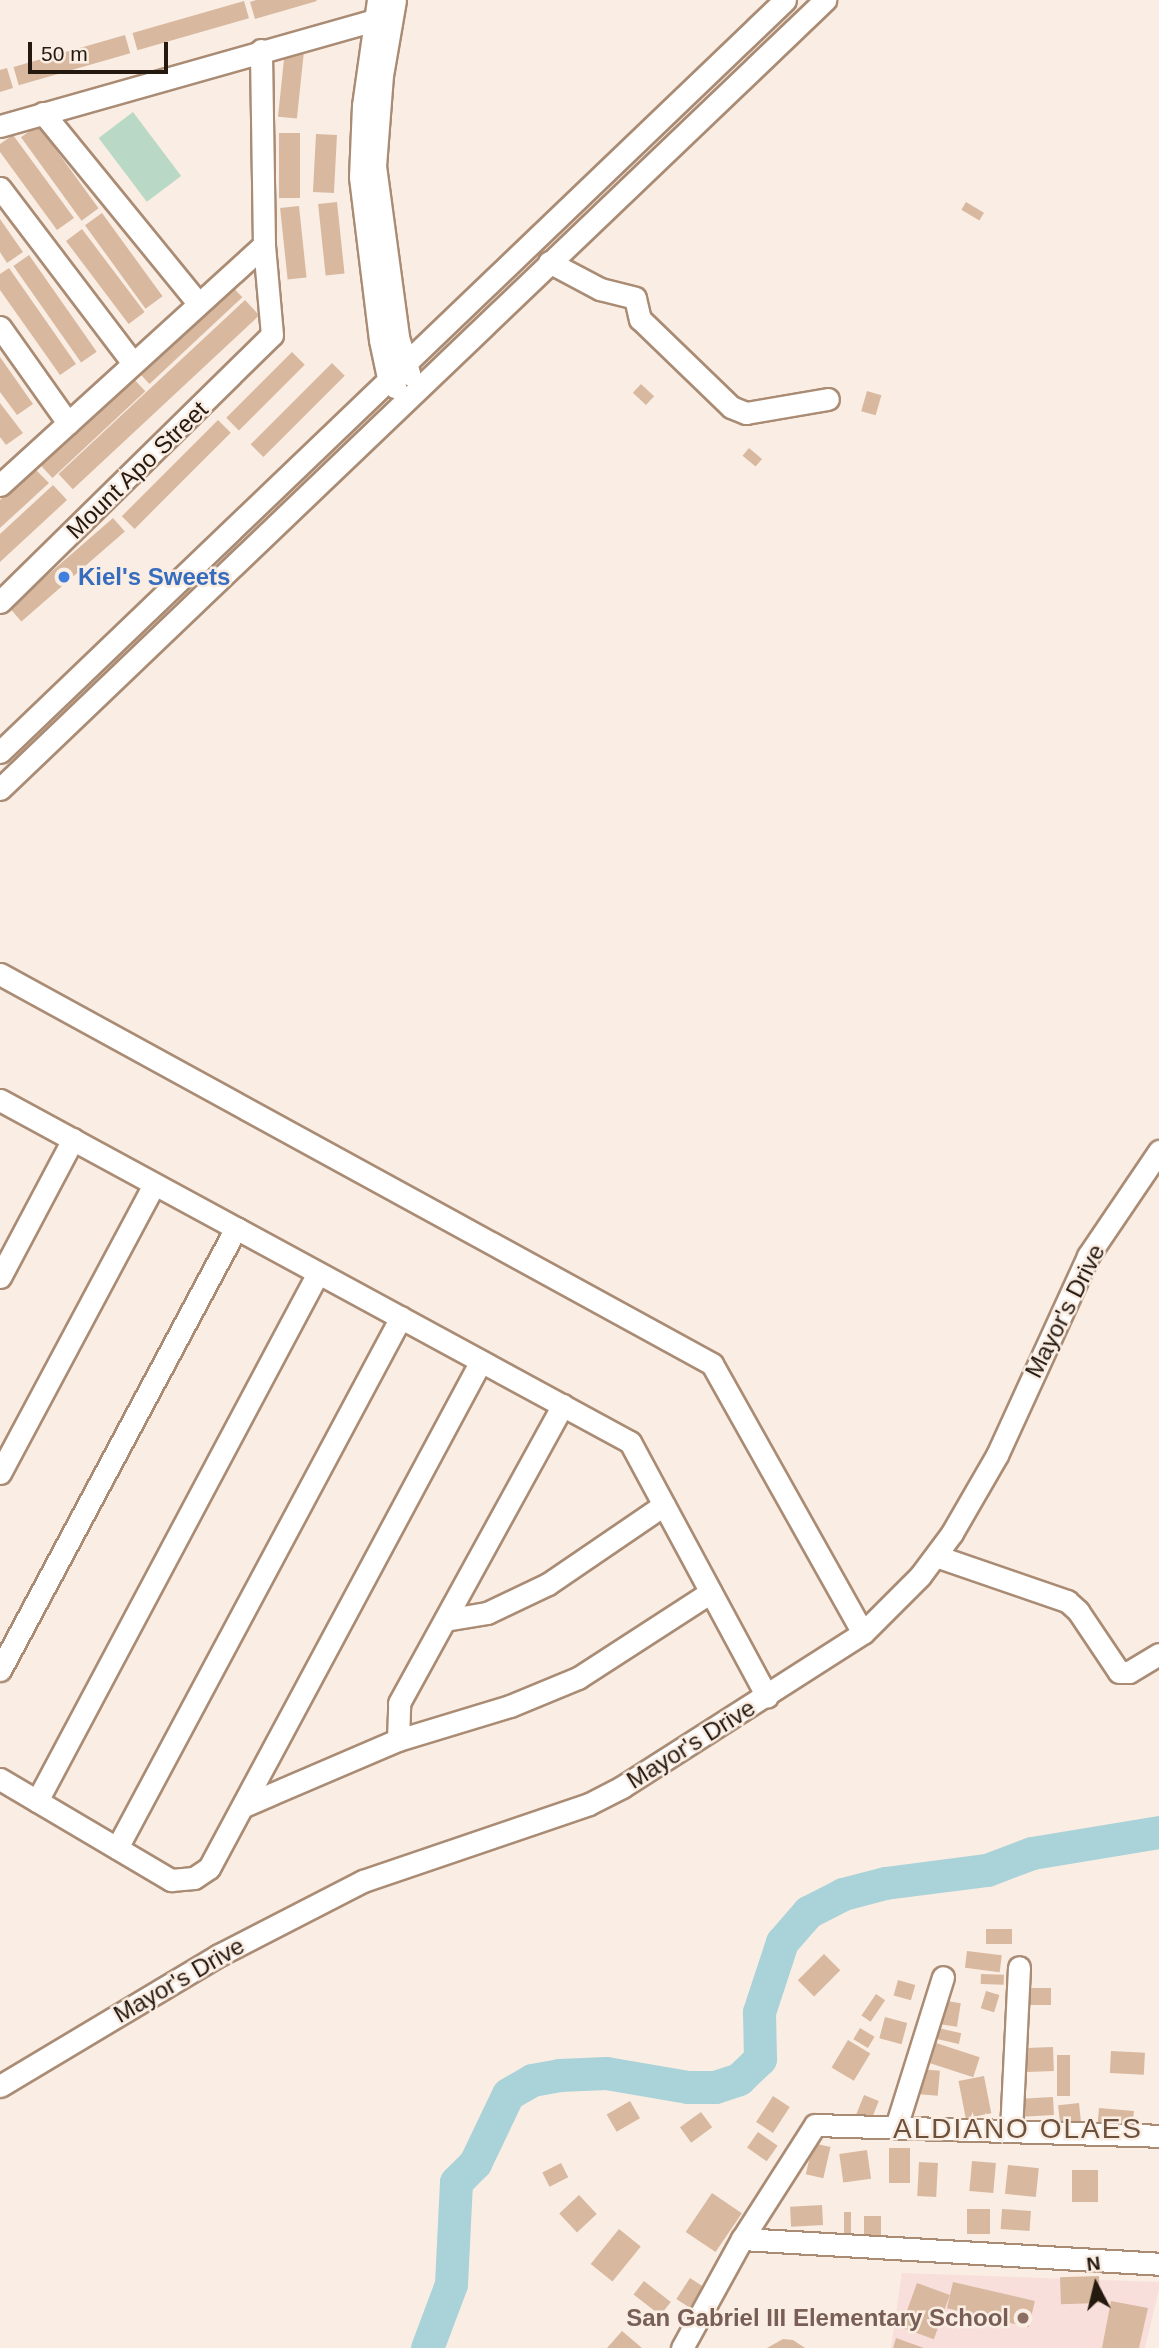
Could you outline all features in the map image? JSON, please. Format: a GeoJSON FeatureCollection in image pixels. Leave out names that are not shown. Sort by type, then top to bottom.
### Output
{"type":"FeatureCollection","features":[{"type":"Feature","properties":{"kind":"street"},"geometry":{"type":"LineString","coordinates":[[0,126],[381,14],[395,0]]}},
{"type":"Feature","properties":{"kind":"street"},"geometry":{"type":"LineString","coordinates":[[0,752],[785,0]]}},
{"type":"Feature","properties":{"kind":"street"},"geometry":{"type":"LineString","coordinates":[[0,789],[825,0]]}},
{"type":"Feature","properties":{"kind":"street"},"geometry":{"type":"LineString","coordinates":[[381,14],[360,177],[395,372],[412,393]]}},
{"type":"Feature","properties":{"kind":"street"},"geometry":{"type":"LineString","coordinates":[[3,477],[68,423],[264,245],[261,50]]}},
{"type":"Feature","properties":{"kind":"street"},"geometry":{"type":"LineString","coordinates":[[43,113],[198,303]]}},
{"type":"Feature","properties":{"kind":"street"},"geometry":{"type":"LineString","coordinates":[[0,188],[133,363]]}},
{"type":"Feature","properties":{"kind":"street","name":"Mount Apo Street"},"geometry":{"type":"LineString","coordinates":[[0,602],[272,335],[264,245]]}},
{"type":"Feature","properties":{"kind":"street"},"geometry":{"type":"LineString","coordinates":[[549,262],[600,289],[635,298],[640,319],[731,407],[746,413],[828,398]]}},
{"type":"Feature","properties":{"kind":"street"},"geometry":{"type":"LineString","coordinates":[[0,327],[68,423]]}},
{"type":"Feature","properties":{"kind":"street"},"geometry":{"type":"LineString","coordinates":[[0,974],[712,1364],[863,1633]]}},
{"type":"Feature","properties":{"kind":"street"},"geometry":{"type":"LineString","coordinates":[[0,1100],[630,1442],[767,1696]]}},
{"type":"Feature","properties":{"kind":"street"},"geometry":{"type":"LineString","coordinates":[[0,1276],[73,1139]]}},
{"type":"Feature","properties":{"kind":"street","name":"Mayor's Drive"},"geometry":{"type":"LineString","coordinates":[[0,2085],[219,1955],[363,1881],[589,1804],[767,1696],[863,1633],[936,1556],[997,1455],[1088,1256],[1159,1151]]}},
{"type":"Feature","properties":{"kind":"street"},"geometry":{"type":"LineString","coordinates":[[0,1473],[155,1184]]}},
{"type":"Feature","properties":{"kind":"street"},"geometry":{"type":"LineString","coordinates":[[0,1670],[236,1228]]}},
{"type":"Feature","properties":{"kind":"street"},"geometry":{"type":"LineString","coordinates":[[37,1801],[318,1273]]}},
{"type":"Feature","properties":{"kind":"street"},"geometry":{"type":"LineString","coordinates":[[117,1848],[401,1317]]}},
{"type":"Feature","properties":{"kind":"street"},"geometry":{"type":"LineString","coordinates":[[0,1779],[171,1880],[194,1878],[220,1855],[481,1361]]}},
{"type":"Feature","properties":{"kind":"street"},"geometry":{"type":"LineString","coordinates":[[398,1740],[399,1703],[562,1405]]}},
{"type":"Feature","properties":{"kind":"street"},"geometry":{"type":"LineString","coordinates":[[444,1620],[487,1613],[548,1584],[664,1505]]}},
{"type":"Feature","properties":{"kind":"street"},"geometry":{"type":"LineString","coordinates":[[936,1556],[1067,1601],[1079,1611],[1119,1672],[1129,1672],[1159,1654]]}},
{"type":"Feature","properties":{"kind":"street"},"geometry":{"type":"LineString","coordinates":[[246,1805],[398,1740],[510,1706],[578,1678],[711,1592]]}},
{"type":"Feature","properties":{"kind":"street"},"geometry":{"type":"LineString","coordinates":[[1012,2130],[1019,1967]]}},
{"type":"Feature","properties":{"kind":"street"},"geometry":{"type":"LineString","coordinates":[[896,2127],[943,1977]]}},
{"type":"Feature","properties":{"kind":"street"},"geometry":{"type":"LineString","coordinates":[[681,2348],[742,2239],[815,2125],[1159,2136]]}},
{"type":"Feature","properties":{"kind":"street"},"geometry":{"type":"LineString","coordinates":[[742,2239],[1159,2264]]}},
{"type":"Feature","properties":{"kind":"shaded area","name":"San Gabriel III Elementary School"},"geometry":{"type":"Polygon","coordinates":[[[902,2273],[1159,2282],[1159,2289],[1145,2348],[891,2348],[902,2273]]]}},
{"type":"Feature","properties":{"kind":"green space"},"geometry":{"type":"Polygon","coordinates":[[[133,112],[181,176],[147,202],[99,138],[133,112]]]}},
{"type":"Feature","properties":{"kind":"building"},"geometry":{"type":"Polygon","coordinates":[[[244,1],[249,18],[137,50],[132,33],[244,1]]]}},
{"type":"Feature","properties":{"kind":"building"},"geometry":{"type":"Polygon","coordinates":[[[317,1],[255,19],[250,2],[317,1]]]}},
{"type":"Feature","properties":{"kind":"building"},"geometry":{"type":"Polygon","coordinates":[[[125,35],[130,53],[19,85],[13,67],[125,35]]]}},
{"type":"Feature","properties":{"kind":"building"},"geometry":{"type":"Polygon","coordinates":[[[285,50],[304,52],[297,119],[278,117],[285,50]]]}},
{"type":"Feature","properties":{"kind":"building"},"geometry":{"type":"Polygon","coordinates":[[[7,68],[13,88],[0,92],[0,70],[7,68]]]}},
{"type":"Feature","properties":{"kind":"building"},"geometry":{"type":"Polygon","coordinates":[[[38,125],[99,208],[82,221],[21,137],[38,125]]]}},
{"type":"Feature","properties":{"kind":"building"},"geometry":{"type":"Polygon","coordinates":[[[279,133],[300,133],[300,198],[279,198],[279,133]]]}},
{"type":"Feature","properties":{"kind":"building"},"geometry":{"type":"Polygon","coordinates":[[[316,134],[337,135],[334,193],[313,192],[316,134]]]}},
{"type":"Feature","properties":{"kind":"building"},"geometry":{"type":"Polygon","coordinates":[[[13,135],[74,218],[57,230],[0,152],[0,144],[13,135]]]}},
{"type":"Feature","properties":{"kind":"building"},"geometry":{"type":"Polygon","coordinates":[[[337,202],[345,274],[326,276],[318,204],[337,202]]]}},
{"type":"Feature","properties":{"kind":"building"},"geometry":{"type":"Polygon","coordinates":[[[966,202],[984,213],[979,221],[961,210],[966,202]]]}},
{"type":"Feature","properties":{"kind":"building"},"geometry":{"type":"Polygon","coordinates":[[[299,206],[307,278],[288,280],[280,208],[299,206]]]}},
{"type":"Feature","properties":{"kind":"building"},"geometry":{"type":"Polygon","coordinates":[[[102,213],[163,296],[146,309],[85,225],[102,213]]]}},
{"type":"Feature","properties":{"kind":"building"},"geometry":{"type":"Polygon","coordinates":[[[0,219],[23,252],[7,263],[0,252],[0,219]]]}},
{"type":"Feature","properties":{"kind":"building"},"geometry":{"type":"Polygon","coordinates":[[[82,229],[145,312],[129,324],[66,241],[82,229]]]}},
{"type":"Feature","properties":{"kind":"building"},"geometry":{"type":"Polygon","coordinates":[[[29,255],[97,352],[81,363],[13,266],[29,255]]]}},
{"type":"Feature","properties":{"kind":"building"},"geometry":{"type":"Polygon","coordinates":[[[9,268],[76,364],[60,375],[0,290],[0,274],[9,268]]]}},
{"type":"Feature","properties":{"kind":"building"},"geometry":{"type":"Polygon","coordinates":[[[228,282],[242,297],[149,384],[135,369],[228,282]]]}},
{"type":"Feature","properties":{"kind":"building"},"geometry":{"type":"Polygon","coordinates":[[[245,300],[259,315],[73,489],[59,474],[245,300]]]}},
{"type":"Feature","properties":{"kind":"building"},"geometry":{"type":"Polygon","coordinates":[[[292,352],[305,365],[239,430],[226,418],[292,352]]]}},
{"type":"Feature","properties":{"kind":"building"},"geometry":{"type":"Polygon","coordinates":[[[0,357],[33,404],[17,415],[0,392],[0,357]]]}},
{"type":"Feature","properties":{"kind":"building"},"geometry":{"type":"Polygon","coordinates":[[[332,363],[345,376],[263,457],[251,444],[332,363]]]}},
{"type":"Feature","properties":{"kind":"building"},"geometry":{"type":"Polygon","coordinates":[[[131,376],[145,391],[52,478],[38,463],[131,376]]]}},
{"type":"Feature","properties":{"kind":"building"},"geometry":{"type":"Polygon","coordinates":[[[641,384],[654,396],[646,405],[633,393],[641,384]]]}},
{"type":"Feature","properties":{"kind":"building"},"geometry":{"type":"Polygon","coordinates":[[[867,391],[881,395],[876,415],[861,411],[867,391]]]}},
{"type":"Feature","properties":{"kind":"building"},"geometry":{"type":"Polygon","coordinates":[[[0,403],[23,433],[6,445],[0,437],[0,403]]]}},
{"type":"Feature","properties":{"kind":"building"},"geometry":{"type":"Polygon","coordinates":[[[218,420],[231,433],[135,529],[122,516],[218,420]]]}},
{"type":"Feature","properties":{"kind":"building"},"geometry":{"type":"Polygon","coordinates":[[[749,448],[762,459],[756,467],[743,456],[749,448]]]}},
{"type":"Feature","properties":{"kind":"building"},"geometry":{"type":"Polygon","coordinates":[[[34,468],[49,483],[0,528],[0,500],[34,468]]]}},
{"type":"Feature","properties":{"kind":"building"},"geometry":{"type":"Polygon","coordinates":[[[53,485],[67,500],[0,562],[0,534],[53,485]]]}},
{"type":"Feature","properties":{"kind":"building"},"geometry":{"type":"Polygon","coordinates":[[[113,518],[125,532],[21,621],[10,608],[113,518]]]}},
{"type":"Feature","properties":{"kind":"building"},"geometry":{"type":"Polygon","coordinates":[[[986,1929],[1012,1929],[1012,1944],[986,1944],[986,1929]]]}},
{"type":"Feature","properties":{"kind":"building"},"geometry":{"type":"Polygon","coordinates":[[[967,1951],[1002,1955],[1000,1972],[965,1968],[967,1951]]]}},
{"type":"Feature","properties":{"kind":"building"},"geometry":{"type":"Polygon","coordinates":[[[824,1954],[840,1970],[814,1996],[798,1980],[824,1954]]]}},
{"type":"Feature","properties":{"kind":"building"},"geometry":{"type":"Polygon","coordinates":[[[981,1974],[1004,1975],[1004,1985],[981,1984],[981,1974]]]}},
{"type":"Feature","properties":{"kind":"building"},"geometry":{"type":"Polygon","coordinates":[[[898,1980],[915,1985],[911,2000],[894,1995],[898,1980]]]}},
{"type":"Feature","properties":{"kind":"building"},"geometry":{"type":"Polygon","coordinates":[[[1025,1988],[1051,1988],[1051,2005],[1025,2005],[1025,1988]]]}},
{"type":"Feature","properties":{"kind":"building"},"geometry":{"type":"Polygon","coordinates":[[[986,1991],[999,1995],[994,2012],[981,2008],[986,1991]]]}},
{"type":"Feature","properties":{"kind":"building"},"geometry":{"type":"Polygon","coordinates":[[[876,1994],[885,2000],[871,2022],[861,2016],[876,1994]]]}},
{"type":"Feature","properties":{"kind":"building"},"geometry":{"type":"Polygon","coordinates":[[[941,2000],[961,2003],[957,2027],[937,2024],[941,2000]]]}},
{"type":"Feature","properties":{"kind":"building"},"geometry":{"type":"Polygon","coordinates":[[[885,2017],[907,2023],[902,2044],[879,2038],[885,2017]]]}},
{"type":"Feature","properties":{"kind":"building"},"geometry":{"type":"Polygon","coordinates":[[[934,2027],[961,2033],[959,2044],[932,2038],[934,2027]]]}},
{"type":"Feature","properties":{"kind":"building"},"geometry":{"type":"Polygon","coordinates":[[[860,2028],[875,2037],[868,2048],[853,2039],[860,2028]]]}},
{"type":"Feature","properties":{"kind":"building"},"geometry":{"type":"Polygon","coordinates":[[[848,2040],[870,2053],[854,2081],[832,2067],[848,2040]]]}},
{"type":"Feature","properties":{"kind":"building"},"geometry":{"type":"Polygon","coordinates":[[[936,2043],[980,2057],[973,2077],[930,2063],[936,2043]]]}},
{"type":"Feature","properties":{"kind":"building"},"geometry":{"type":"Polygon","coordinates":[[[1053,2047],[1054,2071],[1020,2072],[1019,2048],[1053,2047]]]}},
{"type":"Feature","properties":{"kind":"building"},"geometry":{"type":"Polygon","coordinates":[[[1111,2051],[1145,2053],[1144,2075],[1110,2073],[1111,2051]]]}},
{"type":"Feature","properties":{"kind":"building"},"geometry":{"type":"Polygon","coordinates":[[[1057,2055],[1070,2055],[1070,2096],[1057,2096],[1057,2055]]]}},
{"type":"Feature","properties":{"kind":"building"},"geometry":{"type":"Polygon","coordinates":[[[919,2069],[940,2071],[938,2096],[917,2094],[919,2069]]]}},
{"type":"Feature","properties":{"kind":"building"},"geometry":{"type":"Polygon","coordinates":[[[984,2076],[991,2113],[966,2118],[958,2081],[984,2076]]]}},
{"type":"Feature","properties":{"kind":"building"},"geometry":{"type":"Polygon","coordinates":[[[864,2095],[879,2101],[871,2121],[856,2115],[864,2095]]]}},
{"type":"Feature","properties":{"kind":"building"},"geometry":{"type":"Polygon","coordinates":[[[773,2096],[790,2107],[773,2133],[756,2122],[773,2096]]]}},
{"type":"Feature","properties":{"kind":"building"},"geometry":{"type":"Polygon","coordinates":[[[1053,2097],[1054,2115],[1022,2117],[1021,2099],[1053,2097]]]}},
{"type":"Feature","properties":{"kind":"building"},"geometry":{"type":"Polygon","coordinates":[[[630,2101],[640,2118],[617,2132],[607,2114],[630,2101]]]}},
{"type":"Feature","properties":{"kind":"building"},"geometry":{"type":"Polygon","coordinates":[[[1079,2103],[1081,2121],[1060,2123],[1058,2105],[1079,2103]]]}},
{"type":"Feature","properties":{"kind":"building"},"geometry":{"type":"Polygon","coordinates":[[[1099,2108],[1134,2111],[1132,2128],[1098,2125],[1099,2108]]]}},
{"type":"Feature","properties":{"kind":"building"},"geometry":{"type":"Polygon","coordinates":[[[701,2112],[712,2127],[691,2143],[680,2127],[701,2112]]]}},
{"type":"Feature","properties":{"kind":"building"},"geometry":{"type":"Polygon","coordinates":[[[758,2132],[778,2146],[767,2161],[747,2148],[758,2132]]]}},
{"type":"Feature","properties":{"kind":"building"},"geometry":{"type":"Polygon","coordinates":[[[813,2143],[831,2147],[823,2178],[806,2174],[813,2143]]]}},
{"type":"Feature","properties":{"kind":"building"},"geometry":{"type":"Polygon","coordinates":[[[889,2148],[910,2148],[910,2183],[889,2183],[889,2148]]]}},
{"type":"Feature","properties":{"kind":"building"},"geometry":{"type":"Polygon","coordinates":[[[867,2150],[871,2179],[843,2183],[839,2154],[867,2150]]]}},
{"type":"Feature","properties":{"kind":"building"},"geometry":{"type":"Polygon","coordinates":[[[972,2161],[996,2163],[993,2193],[969,2191],[972,2161]]]}},
{"type":"Feature","properties":{"kind":"building"},"geometry":{"type":"Polygon","coordinates":[[[919,2162],[938,2163],[936,2197],[917,2196],[919,2162]]]}},
{"type":"Feature","properties":{"kind":"building"},"geometry":{"type":"Polygon","coordinates":[[[561,2163],[568,2177],[550,2187],[542,2173],[561,2163]]]}},
{"type":"Feature","properties":{"kind":"building"},"geometry":{"type":"Polygon","coordinates":[[[1008,2165],[1039,2168],[1036,2197],[1005,2194],[1008,2165]]]}},
{"type":"Feature","properties":{"kind":"building"},"geometry":{"type":"Polygon","coordinates":[[[1072,2170],[1098,2170],[1098,2202],[1072,2202],[1072,2170]]]}},
{"type":"Feature","properties":{"kind":"building"},"geometry":{"type":"Polygon","coordinates":[[[712,2193],[742,2213],[716,2252],[686,2232],[712,2193]]]}},
{"type":"Feature","properties":{"kind":"building"},"geometry":{"type":"Polygon","coordinates":[[[579,2195],[597,2214],[577,2232],[559,2213],[579,2195]]]}},
{"type":"Feature","properties":{"kind":"building"},"geometry":{"type":"Polygon","coordinates":[[[822,2205],[823,2225],[791,2227],[790,2207],[822,2205]]]}},
{"type":"Feature","properties":{"kind":"building"},"geometry":{"type":"Polygon","coordinates":[[[967,2209],[990,2209],[990,2234],[967,2234],[967,2209]]]}},
{"type":"Feature","properties":{"kind":"building"},"geometry":{"type":"Polygon","coordinates":[[[1002,2209],[1031,2211],[1030,2231],[1001,2229],[1002,2209]]]}},
{"type":"Feature","properties":{"kind":"building"},"geometry":{"type":"Polygon","coordinates":[[[844,2212],[851,2212],[851,2234],[844,2234],[844,2212]]]}},
{"type":"Feature","properties":{"kind":"building"},"geometry":{"type":"Polygon","coordinates":[[[864,2216],[881,2216],[881,2239],[864,2239],[864,2216]]]}},
{"type":"Feature","properties":{"kind":"building"},"geometry":{"type":"Polygon","coordinates":[[[619,2229],[641,2247],[612,2282],[591,2264],[619,2229]]]}},
{"type":"Feature","properties":{"kind":"building"},"geometry":{"type":"Polygon","coordinates":[[[1099,2276],[1100,2303],[1061,2304],[1060,2277],[1099,2276]]]}},
{"type":"Feature","properties":{"kind":"building"},"geometry":{"type":"Polygon","coordinates":[[[690,2278],[704,2287],[691,2308],[676,2299],[690,2278]]]}},
{"type":"Feature","properties":{"kind":"building"},"geometry":{"type":"Polygon","coordinates":[[[644,2281],[671,2302],[660,2315],[634,2294],[644,2281]]]}},
{"type":"Feature","properties":{"kind":"building"},"geometry":{"type":"Polygon","coordinates":[[[953,2282],[1035,2301],[1029,2327],[947,2308],[953,2282]]]}},
{"type":"Feature","properties":{"kind":"building"},"geometry":{"type":"Polygon","coordinates":[[[917,2283],[950,2295],[934,2339],[901,2327],[917,2283]]]}},
{"type":"Feature","properties":{"kind":"building"},"geometry":{"type":"Polygon","coordinates":[[[1111,2301],[1148,2308],[1139,2348],[1102,2348],[1111,2301]]]}},
{"type":"Feature","properties":{"kind":"building"},"geometry":{"type":"Polygon","coordinates":[[[622,2331],[642,2348],[607,2348],[622,2331]]]}},
{"type":"Feature","properties":{"kind":"building"},"geometry":{"type":"Polygon","coordinates":[[[896,2338],[924,2348],[893,2348],[896,2338]]]}},
{"type":"Feature","properties":{"kind":"building"},"geometry":{"type":"Polygon","coordinates":[[[783,2339],[793,2340],[805,2348],[767,2348],[783,2339]]]}},
{"type":"Feature","properties":{"kind":"waterway"},"geometry":{"type":"LineString","coordinates":[[427,2348],[451,2284],[456,2182],[475,2163],[508,2094],[532,2080],[559,2075],[606,2073],[688,2087],[715,2087],[739,2079],[760,2059],[759,2012],[782,1942],[808,1912],[843,1894],[885,1883],[987,1870],[1032,1853],[1159,1832]]}},
{"type":"Feature","properties":{"kind":"place","name":"Kiel's Sweets"},"geometry":{"type":"Point","coordinates":[64,577]}},
{"type":"Feature","properties":{"kind":"place","name":"San Gabriel III Elementary School"},"geometry":{"type":"Point","coordinates":[1023,2318]}},
{"type":"Feature","properties":{"kind":"district","name":"ALDIANO OLAES"},"geometry":{"type":"Point","coordinates":[1018,2129]}}]}
